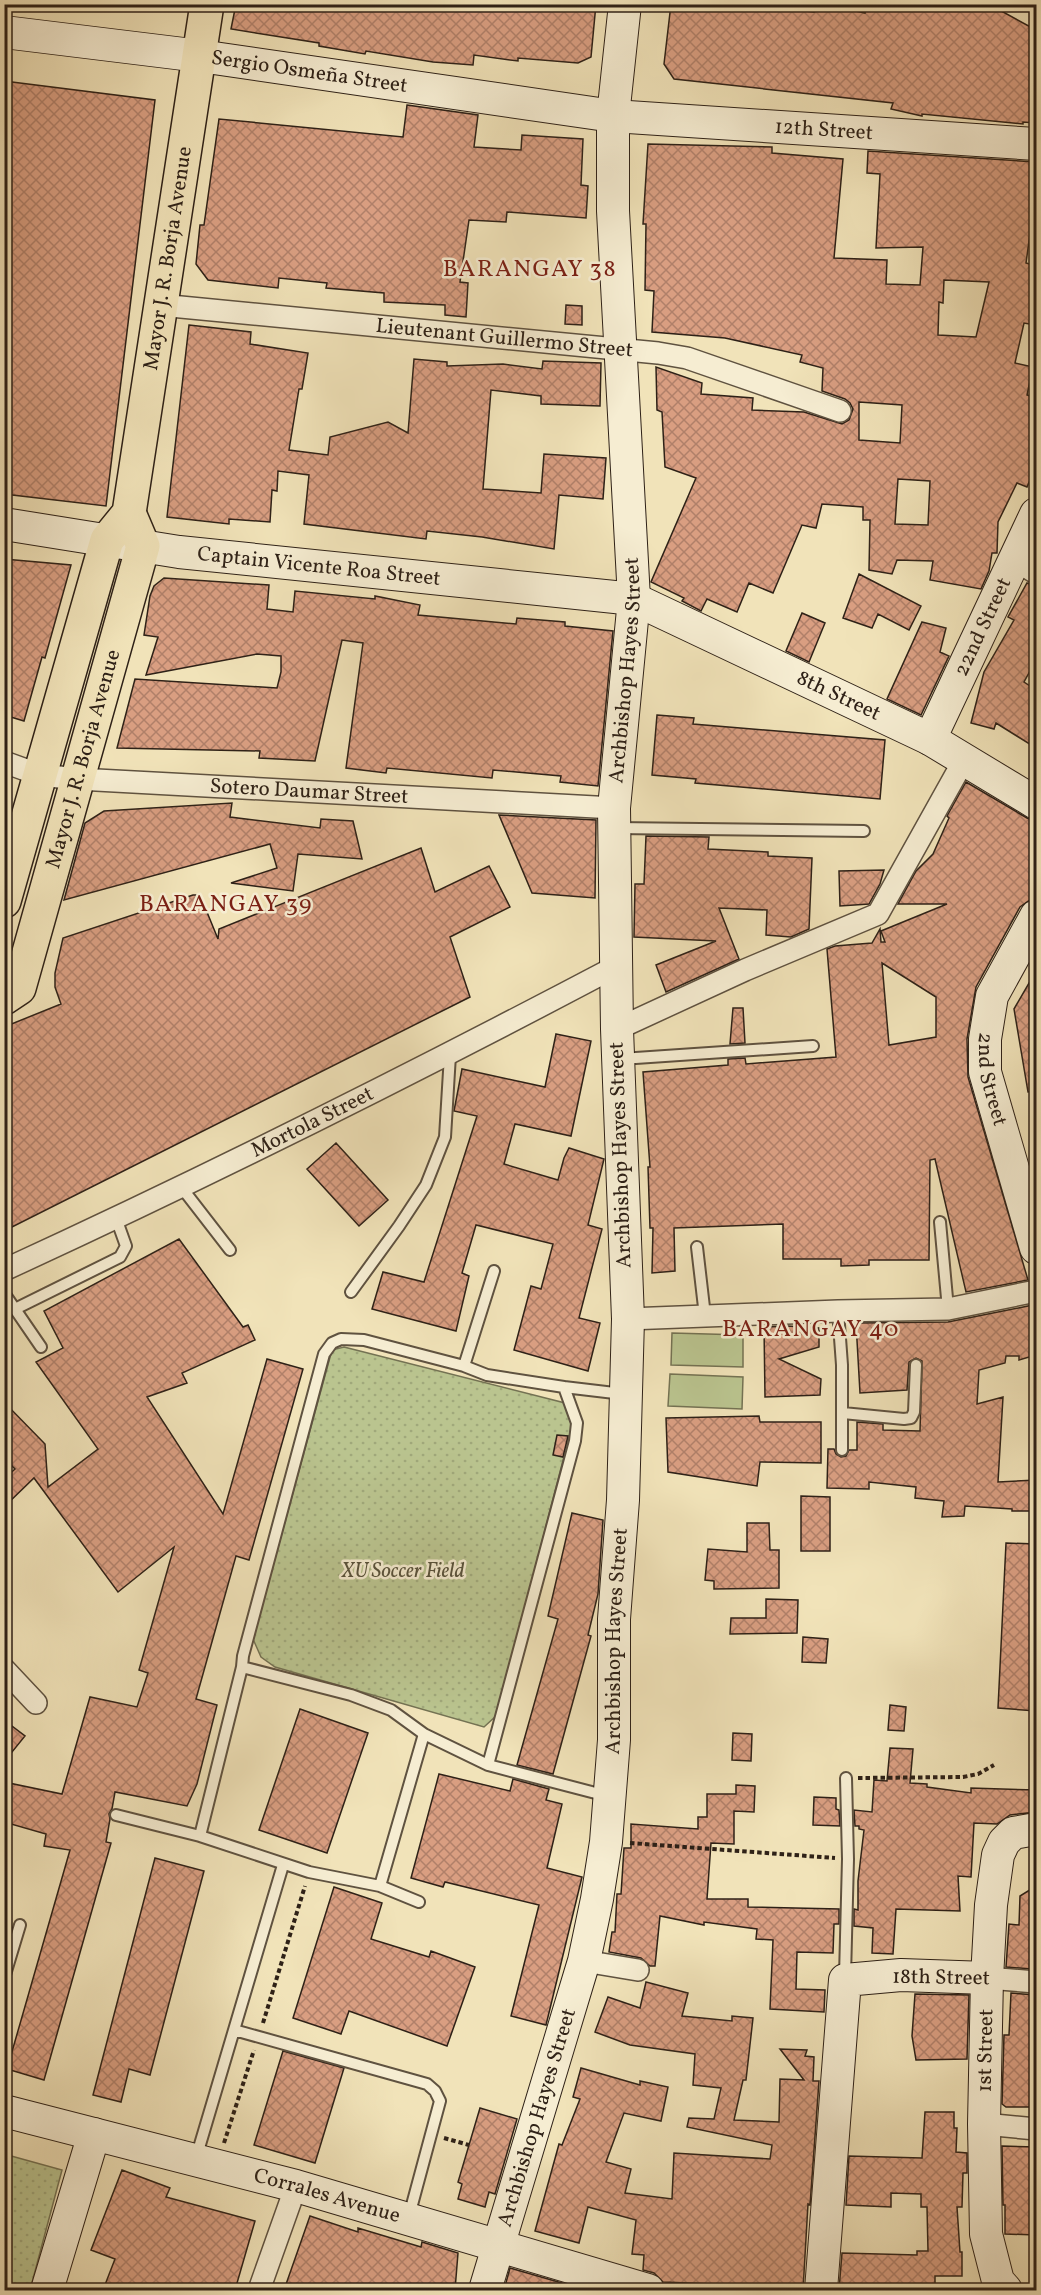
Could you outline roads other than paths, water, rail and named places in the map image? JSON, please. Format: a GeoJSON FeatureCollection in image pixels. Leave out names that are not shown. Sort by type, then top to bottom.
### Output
{"type":"FeatureCollection","features":[{"type":"Feature","properties":{"kind":"main road","name":"Mayor J. R. Borja Avenue"},"geometry":{"type":"LineString","coordinates":[[4,901],[107,540],[129,513],[207,4]]}},
{"type":"Feature","properties":{"kind":"main road"},"geometry":{"type":"LineString","coordinates":[[129,513],[143,546]]}},
{"type":"Feature","properties":{"kind":"main road","name":"Mayor J. R. Borja Avenue"},"geometry":{"type":"LineString","coordinates":[[4,998],[19,988],[143,546]]}},
{"type":"Feature","properties":{"kind":"street","name":"Archbishop Hayes Street"},"geometry":{"type":"LineString","coordinates":[[486,2290],[584,1961],[606,1842],[614,1740],[614,1619],[623,1500],[628,1319],[617,1044],[614,818],[634,599],[613,211],[613,116],[625,4]]}},
{"type":"Feature","properties":{"kind":"street","name":"Sergio Osmeña Street"},"geometry":{"type":"LineString","coordinates":[[4,32],[200,56],[613,116]]}},
{"type":"Feature","properties":{"kind":"street","name":"12th Street"},"geometry":{"type":"LineString","coordinates":[[613,116],[1036,144]]}},
{"type":"Feature","properties":{"kind":"street","name":"Lieutenant Guillermo Street"},"geometry":{"type":"LineString","coordinates":[[160,305],[620,349],[687,358],[840,411]]}},
{"type":"Feature","properties":{"kind":"street","name":"22nd Street"},"geometry":{"type":"LineString","coordinates":[[930,739],[1026,566],[1036,514]]}},
{"type":"Feature","properties":{"kind":"street","name":"Captain Vicente Roa Street"},"geometry":{"type":"LineString","coordinates":[[4,524],[179,552],[634,599]]}},
{"type":"Feature","properties":{"kind":"street","name":"8th Street"},"geometry":{"type":"LineString","coordinates":[[634,599],[930,739],[1036,803]]}},
{"type":"Feature","properties":{"kind":"street"},"geometry":{"type":"LineString","coordinates":[[617,1044],[745,970],[878,914],[964,760]]}},
{"type":"Feature","properties":{"kind":"street","name":"Sotero Daumar Street"},"geometry":{"type":"LineString","coordinates":[[4,762],[40,775],[78,779],[614,818]]}},
{"type":"Feature","properties":{"kind":"street","name":"2nd Street"},"geometry":{"type":"LineString","coordinates":[[1036,916],[992,996],[985,1039],[985,1072],[1036,1240]]}},
{"type":"Feature","properties":{"kind":"street","name":"Mortola Street"},"geometry":{"type":"LineString","coordinates":[[4,1270],[182,1188],[450,1054],[615,967]]}},
{"type":"Feature","properties":{"kind":"street"},"geometry":{"type":"LineString","coordinates":[[628,1319],[948,1309],[1036,1291]]}},
{"type":"Feature","properties":{"kind":"street"},"geometry":{"type":"LineString","coordinates":[[4,1669],[36,1703]]}},
{"type":"Feature","properties":{"kind":"street","name":"1st Street"},"geometry":{"type":"LineString","coordinates":[[994,2288],[986,2234],[984,2124],[987,1978],[992,1896],[998,1855],[1004,1842],[1013,1833],[1036,1829]]}},
{"type":"Feature","properties":{"kind":"street"},"geometry":{"type":"LineString","coordinates":[[584,1961],[638,1970]]}},
{"type":"Feature","properties":{"kind":"street","name":"18th Street"},"geometry":{"type":"LineString","coordinates":[[845,1980],[901,1975],[1036,1982]]}},
{"type":"Feature","properties":{"kind":"street"},"geometry":{"type":"LineString","coordinates":[[821,2290],[845,1980]]}},
{"type":"Feature","properties":{"kind":"street","name":"Corrales Avenue"},"geometry":{"type":"LineString","coordinates":[[4,2111],[296,2186],[631,2288]]}},
{"type":"Feature","properties":{"kind":"street"},"geometry":{"type":"LineString","coordinates":[[984,2124],[1036,2129]]}},
{"type":"Feature","properties":{"kind":"street"},"geometry":{"type":"LineString","coordinates":[[47,2290],[94,2134]]}},
{"type":"Feature","properties":{"kind":"street"},"geometry":{"type":"LineString","coordinates":[[259,2290],[296,2186]]}},
{"type":"Feature","properties":{"kind":"lane"},"geometry":{"type":"LineString","coordinates":[[614,818],[864,831]]}},
{"type":"Feature","properties":{"kind":"lane"},"geometry":{"type":"LineString","coordinates":[[617,1044],[813,1046]]}},
{"type":"Feature","properties":{"kind":"lane"},"geometry":{"type":"LineString","coordinates":[[351,1292],[426,1185],[445,1137],[450,1054]]}},
{"type":"Feature","properties":{"kind":"lane"},"geometry":{"type":"LineString","coordinates":[[182,1188],[230,1250]]}},
{"type":"Feature","properties":{"kind":"lane"},"geometry":{"type":"LineString","coordinates":[[15,1310],[120,1257],[126,1246],[116,1218]]}},
{"type":"Feature","properties":{"kind":"lane"},"geometry":{"type":"LineString","coordinates":[[940,1222],[948,1309]]}},
{"type":"Feature","properties":{"kind":"lane"},"geometry":{"type":"LineString","coordinates":[[697,1247],[705,1316]]}},
{"type":"Feature","properties":{"kind":"lane"},"geometry":{"type":"LineString","coordinates":[[464,1366],[494,1270]]}},
{"type":"Feature","properties":{"kind":"lane"},"geometry":{"type":"LineString","coordinates":[[4,1293],[41,1347]]}},
{"type":"Feature","properties":{"kind":"lane"},"geometry":{"type":"LineString","coordinates":[[838,1311],[843,1413],[842,1450]]}},
{"type":"Feature","properties":{"kind":"lane"},"geometry":{"type":"LineString","coordinates":[[200,1836],[243,1656],[324,1354],[332,1342],[341,1339],[364,1340],[464,1366],[487,1375],[625,1394]]}},
{"type":"Feature","properties":{"kind":"lane"},"geometry":{"type":"LineString","coordinates":[[843,1413],[912,1418],[916,1365]]}},
{"type":"Feature","properties":{"kind":"lane"},"geometry":{"type":"LineString","coordinates":[[488,1764],[574,1441],[577,1423],[564,1387]]}},
{"type":"Feature","properties":{"kind":"lane"},"geometry":{"type":"LineString","coordinates":[[242,1667],[351,1695],[391,1710],[424,1734],[488,1764],[610,1797]]}},
{"type":"Feature","properties":{"kind":"lane"},"geometry":{"type":"LineString","coordinates":[[380,1886],[424,1734]]}},
{"type":"Feature","properties":{"kind":"lane"},"geometry":{"type":"LineString","coordinates":[[845,1980],[848,1859],[846,1778]]}},
{"type":"Feature","properties":{"kind":"lane"},"geometry":{"type":"LineString","coordinates":[[116,1815],[200,1836],[309,1872],[380,1886],[419,1902]]}},
{"type":"Feature","properties":{"kind":"lane"},"geometry":{"type":"LineString","coordinates":[[206,2163],[234,2030],[284,1865]]}},
{"type":"Feature","properties":{"kind":"lane"},"geometry":{"type":"LineString","coordinates":[[4,1978],[20,1925]]}},
{"type":"Feature","properties":{"kind":"lane"},"geometry":{"type":"LineString","coordinates":[[234,2030],[427,2084],[435,2091],[440,2102],[408,2220]]}},
{"type":"Feature","properties":{"kind":"district","name":"BARANGAY 38"},"geometry":{"type":"Point","coordinates":[530,270]}},
{"type":"Feature","properties":{"kind":"district","name":"BARANGAY 39"},"geometry":{"type":"Point","coordinates":[226,905]}},
{"type":"Feature","properties":{"kind":"district","name":"BARANGAY 40"},"geometry":{"type":"Point","coordinates":[811,1330]}},
{"type":"Feature","properties":{"kind":"park label","name":"XU Soccer Field"},"geometry":{"type":"Point","coordinates":[403,1571]}}]}
